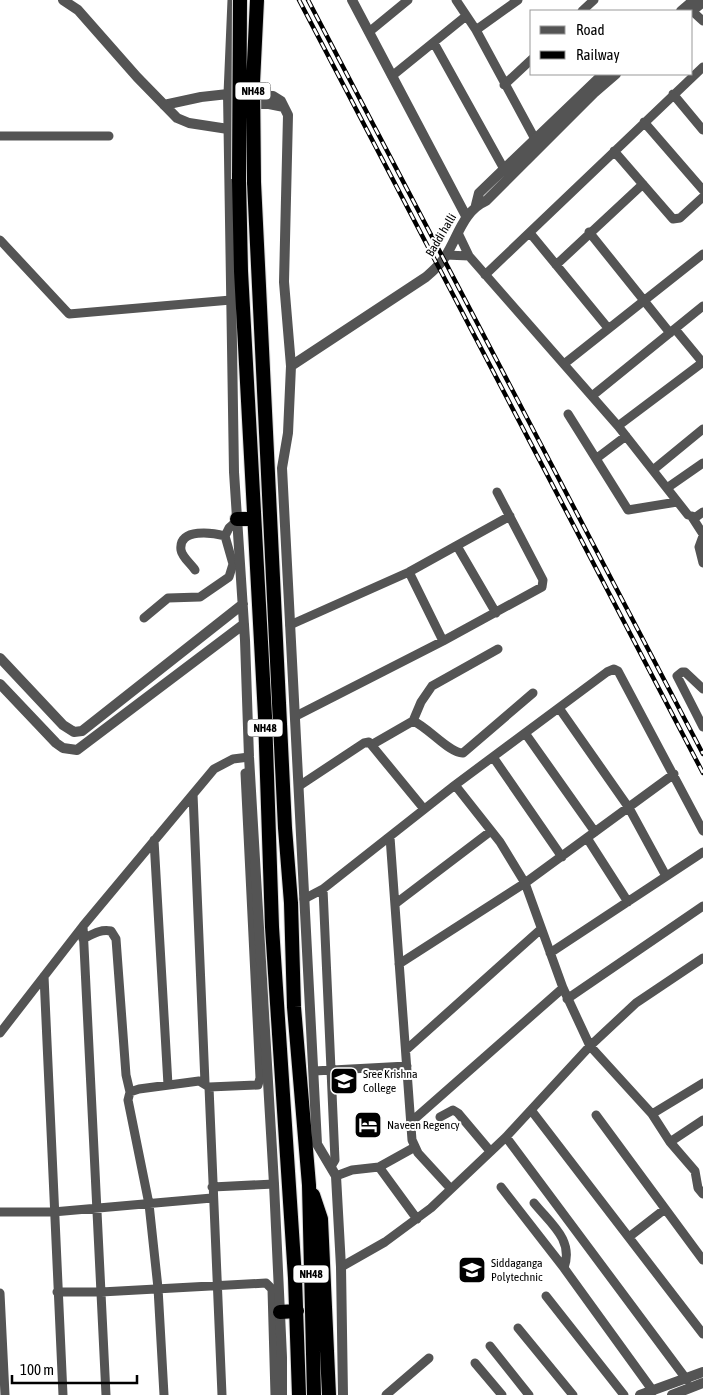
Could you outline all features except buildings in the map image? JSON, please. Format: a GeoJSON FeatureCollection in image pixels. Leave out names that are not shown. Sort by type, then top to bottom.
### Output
{"type":"FeatureCollection","features":[{"type":"Feature","properties":{"kind":"highway","name":"NH48"},"geometry":{"type":"LineString","coordinates":[[240,0],[239,179],[265,716],[264,898],[297,1311],[298,1395]]}},
{"type":"Feature","properties":{"kind":"highway","name":"NH48"},"geometry":{"type":"LineString","coordinates":[[257,0],[253,83],[254,182],[285,828],[291,903],[294,1007],[309,1185],[314,1395]]}},
{"type":"Feature","properties":{"kind":"highway"},"geometry":{"type":"LineString","coordinates":[[237,520],[254,519]]}},
{"type":"Feature","properties":{"kind":"highway"},"geometry":{"type":"LineString","coordinates":[[309,1185],[321,1219],[329,1395]]}},
{"type":"Feature","properties":{"kind":"highway"},"geometry":{"type":"LineString","coordinates":[[280,1312],[297,1311]]}},
{"type":"Feature","properties":{"kind":"street"},"geometry":{"type":"LineString","coordinates":[[62,0],[77,5],[136,77],[177,118],[189,123],[228,130]]}},
{"type":"Feature","properties":{"kind":"street"},"geometry":{"type":"LineString","coordinates":[[232,0],[228,130],[230,300],[237,520],[243,604],[249,757],[264,898],[282,1395]]}},
{"type":"Feature","properties":{"kind":"street"},"geometry":{"type":"LineString","coordinates":[[352,0],[466,216]]}},
{"type":"Feature","properties":{"kind":"street"},"geometry":{"type":"LineString","coordinates":[[369,32],[408,0]]}},
{"type":"Feature","properties":{"kind":"street"},"geometry":{"type":"LineString","coordinates":[[456,0],[476,30],[504,85],[535,139]]}},
{"type":"Feature","properties":{"kind":"street"},"geometry":{"type":"LineString","coordinates":[[476,30],[518,0]]}},
{"type":"Feature","properties":{"kind":"street"},"geometry":{"type":"LineString","coordinates":[[583,10],[594,0]]}},
{"type":"Feature","properties":{"kind":"street"},"geometry":{"type":"LineString","coordinates":[[682,10],[694,0]]}},
{"type":"Feature","properties":{"kind":"street"},"geometry":{"type":"LineString","coordinates":[[693,10],[703,2]]}},
{"type":"Feature","properties":{"kind":"street"},"geometry":{"type":"LineString","coordinates":[[693,12],[703,21]]}},
{"type":"Feature","properties":{"kind":"street"},"geometry":{"type":"LineString","coordinates":[[392,76],[466,16]]}},
{"type":"Feature","properties":{"kind":"street"},"geometry":{"type":"LineString","coordinates":[[434,43],[504,169]]}},
{"type":"Feature","properties":{"kind":"street"},"geometry":{"type":"LineString","coordinates":[[504,85],[530,61]]}},
{"type":"Feature","properties":{"kind":"street"},"geometry":{"type":"LineString","coordinates":[[485,275],[703,67]]}},
{"type":"Feature","properties":{"kind":"street"},"geometry":{"type":"LineString","coordinates":[[476,205],[479,193],[603,75]]}},
{"type":"Feature","properties":{"kind":"street","name":"Baddi halli"},"geometry":{"type":"LineString","coordinates":[[291,366],[426,277],[446,255],[466,216],[476,205],[486,201],[594,92],[615,75]]}},
{"type":"Feature","properties":{"kind":"street"},"geometry":{"type":"LineString","coordinates":[[673,94],[703,130]]}},
{"type":"Feature","properties":{"kind":"street"},"geometry":{"type":"LineString","coordinates":[[164,104],[201,97],[228,99],[273,96],[281,101],[288,115],[284,282],[291,366],[288,433],[282,468],[317,1144],[321,1153],[332,1165],[336,1176],[341,1267],[343,1395]]}},
{"type":"Feature","properties":{"kind":"street"},"geometry":{"type":"LineString","coordinates":[[644,122],[703,190]]}},
{"type":"Feature","properties":{"kind":"street"},"geometry":{"type":"LineString","coordinates":[[0,136],[109,136]]}},
{"type":"Feature","properties":{"kind":"street"},"geometry":{"type":"LineString","coordinates":[[614,151],[673,218],[680,218],[703,197]]}},
{"type":"Feature","properties":{"kind":"street"},"geometry":{"type":"LineString","coordinates":[[556,265],[642,184]]}},
{"type":"Feature","properties":{"kind":"street"},"geometry":{"type":"LineString","coordinates":[[589,232],[643,299],[703,362],[618,426]]}},
{"type":"Feature","properties":{"kind":"street"},"geometry":{"type":"LineString","coordinates":[[458,233],[469,256],[618,426],[692,517],[703,535],[699,547],[703,563]]}},
{"type":"Feature","properties":{"kind":"street"},"geometry":{"type":"LineString","coordinates":[[530,234],[608,328]]}},
{"type":"Feature","properties":{"kind":"street"},"geometry":{"type":"LineString","coordinates":[[0,240],[69,314],[230,300]]}},
{"type":"Feature","properties":{"kind":"street"},"geometry":{"type":"LineString","coordinates":[[564,364],[643,299],[703,254]]}},
{"type":"Feature","properties":{"kind":"street"},"geometry":{"type":"LineString","coordinates":[[446,255],[469,256]]}},
{"type":"Feature","properties":{"kind":"street"},"geometry":{"type":"LineString","coordinates":[[592,396],[703,306]]}},
{"type":"Feature","properties":{"kind":"street"},"geometry":{"type":"LineString","coordinates":[[568,414],[628,510],[678,502]]}},
{"type":"Feature","properties":{"kind":"street"},"geometry":{"type":"LineString","coordinates":[[652,470],[703,429]]}},
{"type":"Feature","properties":{"kind":"street"},"geometry":{"type":"LineString","coordinates":[[597,458],[626,436]]}},
{"type":"Feature","properties":{"kind":"street"},"geometry":{"type":"LineString","coordinates":[[667,488],[703,463]]}},
{"type":"Feature","properties":{"kind":"street"},"geometry":{"type":"LineString","coordinates":[[296,716],[443,641],[539,589],[543,584],[543,580],[497,492]]}},
{"type":"Feature","properties":{"kind":"street"},"geometry":{"type":"LineString","coordinates":[[692,517],[703,512]]}},
{"type":"Feature","properties":{"kind":"street"},"geometry":{"type":"LineString","coordinates":[[290,625],[408,572],[510,516]]}},
{"type":"Feature","properties":{"kind":"street"},"geometry":{"type":"LineString","coordinates":[[144,618],[168,598],[200,597],[229,577],[233,564],[225,536],[229,528],[237,520]]}},
{"type":"Feature","properties":{"kind":"street"},"geometry":{"type":"LineString","coordinates":[[195,570],[181,550],[184,542],[194,533],[204,532],[225,536]]}},
{"type":"Feature","properties":{"kind":"street"},"geometry":{"type":"LineString","coordinates":[[458,546],[496,612]]}},
{"type":"Feature","properties":{"kind":"street"},"geometry":{"type":"LineString","coordinates":[[408,572],[443,641]]}},
{"type":"Feature","properties":{"kind":"street"},"geometry":{"type":"LineString","coordinates":[[0,658],[63,725],[74,732],[82,731],[243,604]]}},
{"type":"Feature","properties":{"kind":"street"},"geometry":{"type":"LineString","coordinates":[[0,684],[56,743],[63,748],[77,750],[244,624]]}},
{"type":"Feature","properties":{"kind":"street"},"geometry":{"type":"LineString","coordinates":[[299,786],[364,743],[372,744],[413,721],[421,702],[432,686],[498,649]]}},
{"type":"Feature","properties":{"kind":"street"},"geometry":{"type":"LineString","coordinates":[[304,899],[323,890],[455,784],[607,672],[614,669],[618,671],[703,831]]}},
{"type":"Feature","properties":{"kind":"street"},"geometry":{"type":"LineString","coordinates":[[703,689],[685,672],[677,676],[703,727]]}},
{"type":"Feature","properties":{"kind":"street"},"geometry":{"type":"LineString","coordinates":[[413,721],[424,726],[455,752],[463,753],[533,693]]}},
{"type":"Feature","properties":{"kind":"street"},"geometry":{"type":"LineString","coordinates":[[559,708],[629,808],[666,876]]}},
{"type":"Feature","properties":{"kind":"street"},"geometry":{"type":"LineString","coordinates":[[525,732],[591,835],[628,902]]}},
{"type":"Feature","properties":{"kind":"street"},"geometry":{"type":"LineString","coordinates":[[372,744],[424,810]]}},
{"type":"Feature","properties":{"kind":"street"},"geometry":{"type":"LineString","coordinates":[[0,1033],[83,926],[214,769],[233,759],[249,757]]}},
{"type":"Feature","properties":{"kind":"street"},"geometry":{"type":"LineString","coordinates":[[493,757],[562,857]]}},
{"type":"Feature","properties":{"kind":"street"},"geometry":{"type":"LineString","coordinates":[[130,1092],[199,1082],[207,1085],[258,1085],[260,1078],[245,772]]}},
{"type":"Feature","properties":{"kind":"street"},"geometry":{"type":"LineString","coordinates":[[399,964],[525,883],[674,774]]}},
{"type":"Feature","properties":{"kind":"street"},"geometry":{"type":"LineString","coordinates":[[455,784],[491,831],[525,883],[563,988],[590,1046],[652,1114],[670,1142],[699,1168],[698,1188],[703,1194]]}},
{"type":"Feature","properties":{"kind":"street"},"geometry":{"type":"LineString","coordinates":[[193,794],[222,1395]]}},
{"type":"Feature","properties":{"kind":"street"},"geometry":{"type":"LineString","coordinates":[[395,904],[491,831]]}},
{"type":"Feature","properties":{"kind":"street"},"geometry":{"type":"LineString","coordinates":[[390,837],[411,1122],[415,1147],[451,1189]]}},
{"type":"Feature","properties":{"kind":"street"},"geometry":{"type":"LineString","coordinates":[[154,840],[168,1086]]}},
{"type":"Feature","properties":{"kind":"street"},"geometry":{"type":"LineString","coordinates":[[550,953],[703,852]]}},
{"type":"Feature","properties":{"kind":"street"},"geometry":{"type":"LineString","coordinates":[[323,890],[335,1160],[332,1165]]}},
{"type":"Feature","properties":{"kind":"street"},"geometry":{"type":"LineString","coordinates":[[568,998],[703,906]]}},
{"type":"Feature","properties":{"kind":"street"},"geometry":{"type":"LineString","coordinates":[[83,926],[106,1395]]}},
{"type":"Feature","properties":{"kind":"street"},"geometry":{"type":"LineString","coordinates":[[406,1050],[541,929]]}},
{"type":"Feature","properties":{"kind":"street"},"geometry":{"type":"LineString","coordinates":[[84,939],[98,931],[107,930],[111,931],[116,938],[126,1075],[130,1092],[128,1100],[149,1204],[158,1288],[164,1395]]}},
{"type":"Feature","properties":{"kind":"street"},"geometry":{"type":"LineString","coordinates":[[341,1267],[386,1242],[417,1219],[506,1137],[590,1046],[636,1003],[703,958]]}},
{"type":"Feature","properties":{"kind":"street"},"geometry":{"type":"LineString","coordinates":[[44,976],[53,1212],[63,1395]]}},
{"type":"Feature","properties":{"kind":"street"},"geometry":{"type":"LineString","coordinates":[[411,1122],[563,988]]}},
{"type":"Feature","properties":{"kind":"street"},"geometry":{"type":"LineString","coordinates":[[314,1072],[407,1066]]}},
{"type":"Feature","properties":{"kind":"street"},"geometry":{"type":"LineString","coordinates":[[652,1114],[703,1083]]}},
{"type":"Feature","properties":{"kind":"street"},"geometry":{"type":"LineString","coordinates":[[440,1117],[452,1110],[458,1113],[490,1152]]}},
{"type":"Feature","properties":{"kind":"street"},"geometry":{"type":"LineString","coordinates":[[531,1110],[703,1334]]}},
{"type":"Feature","properties":{"kind":"street"},"geometry":{"type":"LineString","coordinates":[[596,1115],[703,1260]]}},
{"type":"Feature","properties":{"kind":"street"},"geometry":{"type":"LineString","coordinates":[[670,1142],[703,1120]]}},
{"type":"Feature","properties":{"kind":"street"},"geometry":{"type":"LineString","coordinates":[[506,1137],[688,1380]]}},
{"type":"Feature","properties":{"kind":"street"},"geometry":{"type":"LineString","coordinates":[[336,1176],[352,1170],[379,1167],[415,1147]]}},
{"type":"Feature","properties":{"kind":"street"},"geometry":{"type":"LineString","coordinates":[[379,1167],[417,1219]]}},
{"type":"Feature","properties":{"kind":"street"},"geometry":{"type":"LineString","coordinates":[[212,1187],[274,1184]]}},
{"type":"Feature","properties":{"kind":"street"},"geometry":{"type":"LineString","coordinates":[[502,1186],[653,1391]]}},
{"type":"Feature","properties":{"kind":"street"},"geometry":{"type":"LineString","coordinates":[[0,1212],[53,1212],[212,1198]]}},
{"type":"Feature","properties":{"kind":"street"},"geometry":{"type":"LineString","coordinates":[[534,1203],[566,1242],[568,1256],[564,1268]]}},
{"type":"Feature","properties":{"kind":"street"},"geometry":{"type":"LineString","coordinates":[[629,1237],[665,1209]]}},
{"type":"Feature","properties":{"kind":"street"},"geometry":{"type":"LineString","coordinates":[[57,1292],[101,1292],[266,1283],[272,1289],[275,1395]]}},
{"type":"Feature","properties":{"kind":"street"},"geometry":{"type":"LineString","coordinates":[[0,1293],[5,1395]]}},
{"type":"Feature","properties":{"kind":"street"},"geometry":{"type":"LineString","coordinates":[[546,1296],[624,1395]]}},
{"type":"Feature","properties":{"kind":"street"},"geometry":{"type":"LineString","coordinates":[[518,1328],[573,1395]]}},
{"type":"Feature","properties":{"kind":"street"},"geometry":{"type":"LineString","coordinates":[[490,1346],[529,1395]]}},
{"type":"Feature","properties":{"kind":"street"},"geometry":{"type":"LineString","coordinates":[[386,1395],[429,1358]]}},
{"type":"Feature","properties":{"kind":"street"},"geometry":{"type":"LineString","coordinates":[[475,1363],[502,1395]]}},
{"type":"Feature","properties":{"kind":"street"},"geometry":{"type":"LineString","coordinates":[[640,1395],[688,1380],[703,1372]]}},
{"type":"Feature","properties":{"kind":"street"},"geometry":{"type":"LineString","coordinates":[[672,1395],[703,1383]]}},
{"type":"Feature","properties":{"kind":"railway"},"geometry":{"type":"LineString","coordinates":[[299,0],[703,773]]}},
{"type":"Feature","properties":{"kind":"railway"},"geometry":{"type":"LineString","coordinates":[[308,0],[703,754]]}},
{"type":"Feature","properties":{"kind":"place","name":"Sree Krishna College"},"geometry":{"type":"Point","coordinates":[344,1081]}},
{"type":"Feature","properties":{"kind":"place","name":"Naveen Regency"},"geometry":{"type":"Point","coordinates":[368,1125]}},
{"type":"Feature","properties":{"kind":"place","name":"Siddaganga Polytechnic"},"geometry":{"type":"Point","coordinates":[472,1270]}}]}
